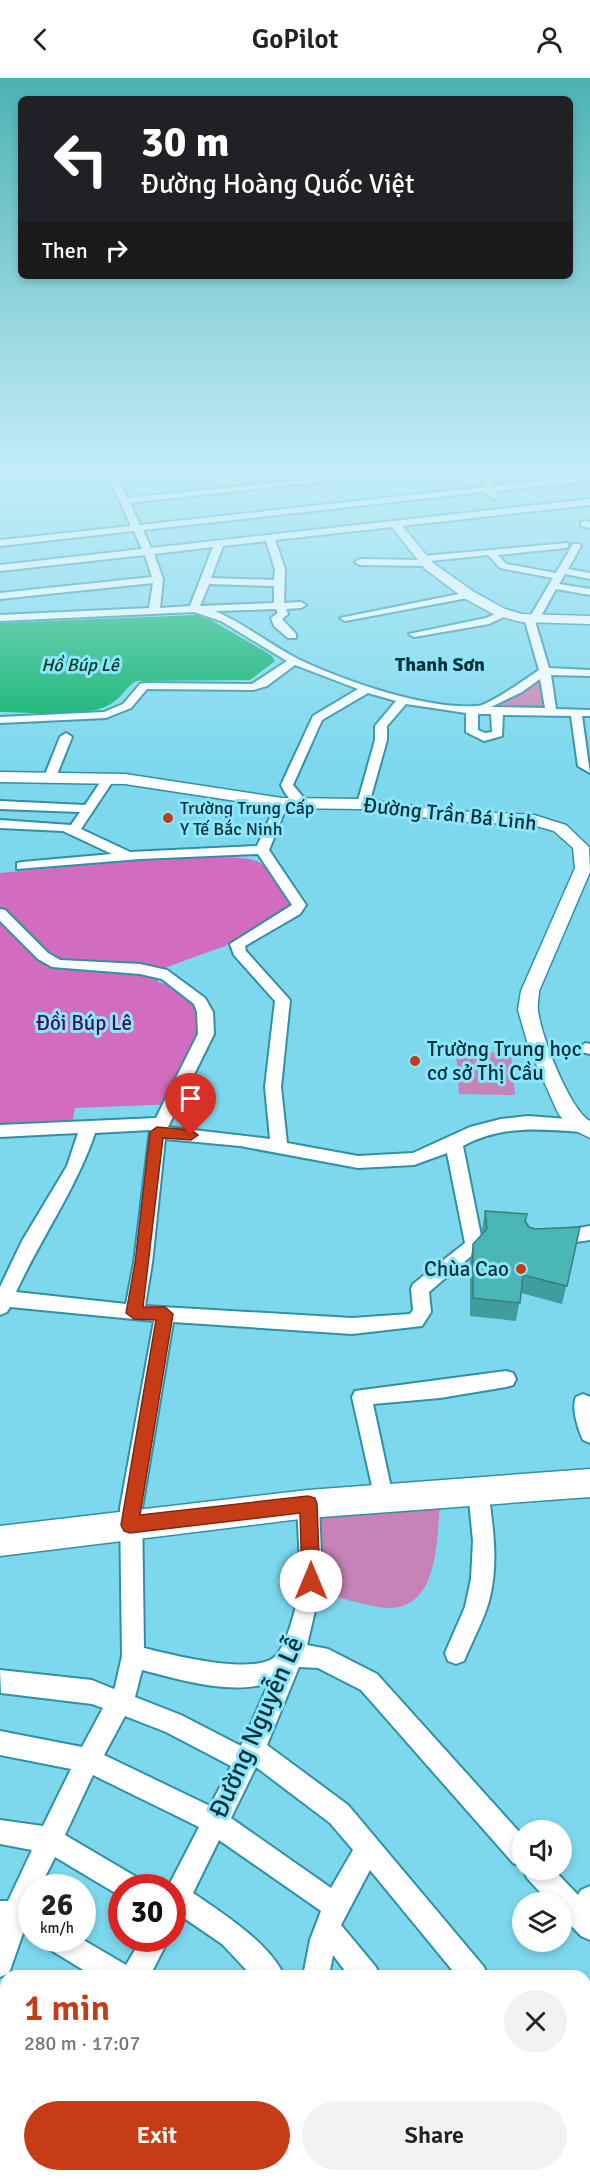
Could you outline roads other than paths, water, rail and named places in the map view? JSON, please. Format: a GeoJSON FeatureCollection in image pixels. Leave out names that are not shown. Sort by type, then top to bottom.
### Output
{"type":"FeatureCollection","features":[{"type":"Feature","properties":{"kind":"main road"},"geometry":{"type":"LineString","coordinates":[[0,1541],[383,1497],[478,1490],[589,1488]]}},
{"type":"Feature","properties":{"kind":"street"},"geometry":{"type":"LineString","coordinates":[[154,569],[158,579],[154,611]]}},
{"type":"Feature","properties":{"kind":"street"},"geometry":{"type":"LineString","coordinates":[[194,609],[208,569]]}},
{"type":"Feature","properties":{"kind":"street"},"geometry":{"type":"LineString","coordinates":[[280,569],[277,583],[283,614],[276,618],[278,624],[292,636]]}},
{"type":"Feature","properties":{"kind":"street"},"geometry":{"type":"LineString","coordinates":[[436,569],[470,595],[504,613],[532,618],[590,620]]}},
{"type":"Feature","properties":{"kind":"street"},"geometry":{"type":"LineString","coordinates":[[517,569],[590,576]]}},
{"type":"Feature","properties":{"kind":"street"},"geometry":{"type":"LineString","coordinates":[[532,618],[563,569]]}},
{"type":"Feature","properties":{"kind":"street"},"geometry":{"type":"LineString","coordinates":[[0,618],[82,600],[158,579]]}},
{"type":"Feature","properties":{"kind":"street"},"geometry":{"type":"LineString","coordinates":[[203,581],[277,583]]}},
{"type":"Feature","properties":{"kind":"street"},"geometry":{"type":"LineString","coordinates":[[554,586],[590,592]]}},
{"type":"Feature","properties":{"kind":"street"},"geometry":{"type":"LineString","coordinates":[[345,618],[470,595]]}},
{"type":"Feature","properties":{"kind":"street"},"geometry":{"type":"LineString","coordinates":[[0,596],[82,600],[154,611],[301,605]]}},
{"type":"Feature","properties":{"kind":"street"},"geometry":{"type":"LineString","coordinates":[[194,609],[216,615],[294,661],[403,700],[476,708],[590,713]]}},
{"type":"Feature","properties":{"kind":"street"},"geometry":{"type":"LineString","coordinates":[[414,634],[489,621],[504,613]]}},
{"type":"Feature","properties":{"kind":"street"},"geometry":{"type":"LineString","coordinates":[[532,618],[539,642],[551,711]]}},
{"type":"Feature","properties":{"kind":"street"},"geometry":{"type":"LineString","coordinates":[[0,720],[82,718],[106,714],[127,706],[144,687],[253,687],[265,683],[294,661]]}},
{"type":"Feature","properties":{"kind":"street"},"geometry":{"type":"LineString","coordinates":[[476,708],[518,690],[544,671],[590,673]]}},
{"type":"Feature","properties":{"kind":"street"},"geometry":{"type":"LineString","coordinates":[[302,803],[291,794],[287,785],[310,729],[324,713],[352,699],[367,688]]}},
{"type":"Feature","properties":{"kind":"street"},"geometry":{"type":"LineString","coordinates":[[363,804],[381,740],[381,726],[403,700]]}},
{"type":"Feature","properties":{"kind":"street"},"geometry":{"type":"LineString","coordinates":[[476,708],[472,732],[484,737],[498,734],[497,709]]}},
{"type":"Feature","properties":{"kind":"street"},"geometry":{"type":"LineString","coordinates":[[576,712],[584,766],[590,769]]}},
{"type":"Feature","properties":{"kind":"street"},"geometry":{"type":"LineString","coordinates":[[50,777],[66,737]]}},
{"type":"Feature","properties":{"kind":"street","name":"Đường Trần Bá Linh"},"geometry":{"type":"LineString","coordinates":[[0,777],[109,778],[282,802],[363,804],[451,816],[544,822],[560,828],[578,842],[583,854],[583,868],[530,991],[528,1010],[539,1048],[562,1101],[572,1118],[586,1128]]}},
{"type":"Feature","properties":{"kind":"street"},"geometry":{"type":"LineString","coordinates":[[74,830],[109,778]]}},
{"type":"Feature","properties":{"kind":"street"},"geometry":{"type":"LineString","coordinates":[[262,850],[282,802]]}},
{"type":"Feature","properties":{"kind":"street"},"geometry":{"type":"LineString","coordinates":[[0,805],[89,809]]}},
{"type":"Feature","properties":{"kind":"street"},"geometry":{"type":"LineString","coordinates":[[0,824],[74,830],[129,856]]}},
{"type":"Feature","properties":{"kind":"street"},"geometry":{"type":"LineString","coordinates":[[22,866],[129,856],[262,850]]}},
{"type":"Feature","properties":{"kind":"street"},"geometry":{"type":"LineString","coordinates":[[262,850],[299,905],[295,911],[237,944],[240,952],[283,1000],[273,1087],[279,1148]]}},
{"type":"Feature","properties":{"kind":"street"},"geometry":{"type":"LineString","coordinates":[[0,913],[42,956],[57,964],[140,969],[167,975],[200,1001],[205,1012],[206,1034],[159,1128],[143,1263],[134,1313]]}},
{"type":"Feature","properties":{"kind":"street"},"geometry":{"type":"LineString","coordinates":[[0,1131],[89,1127],[159,1128],[240,1140],[358,1162],[414,1159],[454,1143],[476,1131],[501,1125],[528,1122],[586,1128]]}},
{"type":"Feature","properties":{"kind":"street"},"geometry":{"type":"LineString","coordinates":[[89,1127],[75,1167],[28,1246],[1,1301],[134,1313],[352,1326],[415,1320],[422,1312],[420,1289],[474,1245],[454,1143]]}},
{"type":"Feature","properties":{"kind":"street"},"geometry":{"type":"LineString","coordinates":[[542,1238],[573,1237],[590,1233]]}},
{"type":"Feature","properties":{"kind":"street"},"geometry":{"type":"LineString","coordinates":[[0,1964],[24,1893],[88,1760],[126,1690],[133,1656],[130,1525],[165,1314]]}},
{"type":"Feature","properties":{"kind":"street"},"geometry":{"type":"LineString","coordinates":[[383,1497],[362,1397],[440,1390],[506,1379]]}},
{"type":"Feature","properties":{"kind":"street"},"geometry":{"type":"LineString","coordinates":[[583,1403],[590,1434]]}},
{"type":"Feature","properties":{"kind":"street"},"geometry":{"type":"LineString","coordinates":[[456,1653],[480,1594],[484,1570],[485,1540],[478,1490]]}},
{"type":"Feature","properties":{"kind":"street","name":"Đường Nguyễn Lễ"},"geometry":{"type":"LineString","coordinates":[[186,1880],[249,1755],[293,1654],[311,1581],[308,1504]]}},
{"type":"Feature","properties":{"kind":"street"},"geometry":{"type":"LineString","coordinates":[[133,1656],[199,1671],[249,1675],[276,1670],[293,1654],[320,1657],[369,1682],[512,1843]]}},
{"type":"Feature","properties":{"kind":"street"},"geometry":{"type":"LineString","coordinates":[[1,1682],[92,1692],[249,1755],[339,1814],[470,1970]]}},
{"type":"Feature","properties":{"kind":"street"},"geometry":{"type":"LineString","coordinates":[[0,1743],[88,1760],[215,1822],[331,1916],[363,1970]]}},
{"type":"Feature","properties":{"kind":"street"},"geometry":{"type":"LineString","coordinates":[[0,1832],[50,1840],[108,1875]]}},
{"type":"Feature","properties":{"kind":"street"},"geometry":{"type":"LineString","coordinates":[[318,1970],[331,1916],[369,1848]]}},
{"type":"Feature","properties":{"kind":"street"},"geometry":{"type":"LineString","coordinates":[[548,1880],[587,1914]]}},
{"type":"Feature","properties":{"kind":"street"},"geometry":{"type":"LineString","coordinates":[[186,1908],[231,1935],[265,1970]]}},
{"type":"Feature","properties":{"kind":"street"},"geometry":{"type":"LineString","coordinates":[[79,1952],[109,1970]]}},
{"type":"Feature","properties":{"kind":"street"},"geometry":{"type":"LineString","coordinates":[[138,1970],[148,1952]]}},
{"type":"Feature","properties":{"kind":"water","name":"Hồ Búp Lê"},"geometry":{"type":"Polygon","coordinates":[[[197,615],[211,620],[271,655],[275,661],[250,680],[136,681],[112,703],[89,711],[58,714],[0,712],[0,623],[197,615]]]}},
{"type":"Feature","properties":{"kind":"place","name":"Trường Trung Cấp Y Tế Bắc Ninh"},"geometry":{"type":"Point","coordinates":[168,818]}},
{"type":"Feature","properties":{"kind":"place","name":"Trường Trung học cơ sở Thị Cầu"},"geometry":{"type":"Point","coordinates":[415,1061]}},
{"type":"Feature","properties":{"kind":"place","name":"Chùa Cao"},"geometry":{"type":"Point","coordinates":[521,1269]}},
{"type":"Feature","properties":{"kind":"district","name":"Thanh Sơn"},"geometry":{"type":"Point","coordinates":[440,664]}},
{"type":"Feature","properties":{"kind":"park label","name":"Đồi Búp Lê"},"geometry":{"type":"Point","coordinates":[84,1023]}}]}
